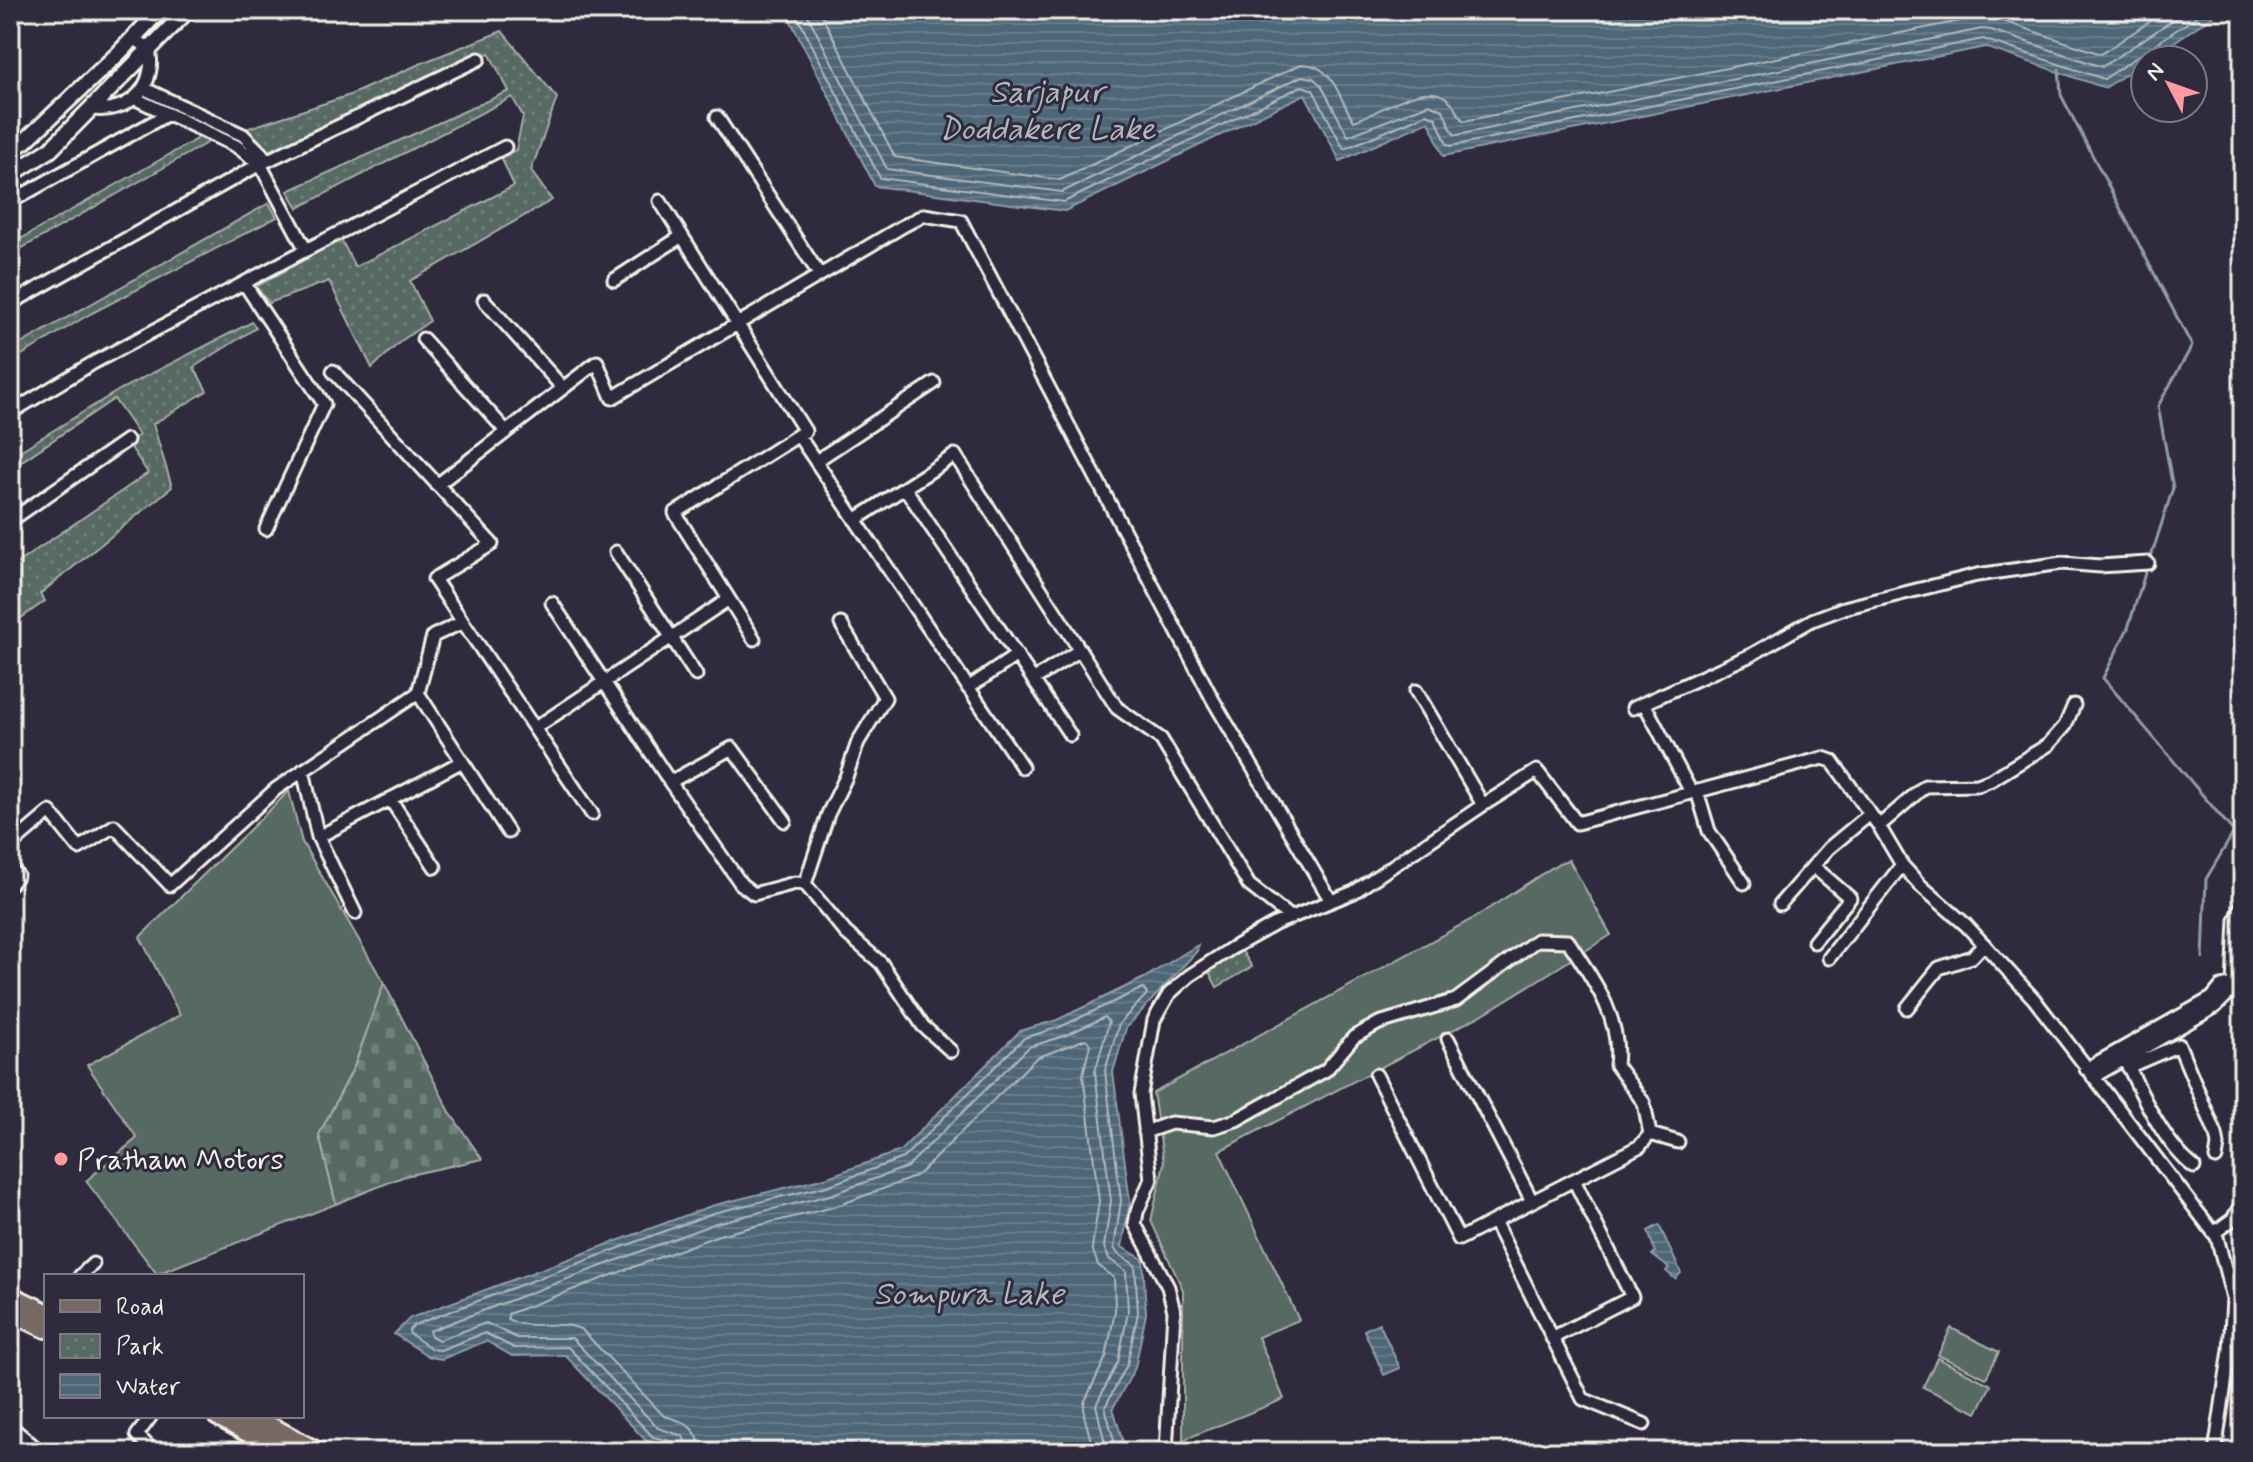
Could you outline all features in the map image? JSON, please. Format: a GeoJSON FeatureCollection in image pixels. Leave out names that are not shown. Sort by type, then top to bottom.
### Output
{"type":"FeatureCollection","features":[{"type":"Feature","properties":{"kind":"main road"},"geometry":{"type":"LineString","coordinates":[[10,1296],[44,1314]]}},
{"type":"Feature","properties":{"kind":"main road"},"geometry":{"type":"LineString","coordinates":[[10,1311],[44,1315]]}},
{"type":"Feature","properties":{"kind":"main road"},"geometry":{"type":"LineString","coordinates":[[222,1418],[285,1452]]}},
{"type":"Feature","properties":{"kind":"main road"},"geometry":{"type":"LineString","coordinates":[[254,1418],[317,1452]]}},
{"type":"Feature","properties":{"kind":"street"},"geometry":{"type":"LineString","coordinates":[[10,150],[25,141],[160,10]]}},
{"type":"Feature","properties":{"kind":"street"},"geometry":{"type":"LineString","coordinates":[[10,175],[50,150],[188,10]]}},
{"type":"Feature","properties":{"kind":"street"},"geometry":{"type":"LineString","coordinates":[[93,109],[118,108],[143,88],[150,66],[149,51],[134,37]]}},
{"type":"Feature","properties":{"kind":"street"},"geometry":{"type":"LineString","coordinates":[[10,304],[260,164],[479,59]]}},
{"type":"Feature","properties":{"kind":"street"},"geometry":{"type":"LineString","coordinates":[[143,88],[243,135],[262,154],[260,164]]}},
{"type":"Feature","properties":{"kind":"street"},"geometry":{"type":"LineString","coordinates":[[134,98],[236,146],[260,164],[306,250]]}},
{"type":"Feature","properties":{"kind":"street"},"geometry":{"type":"LineString","coordinates":[[10,202],[168,114]]}},
{"type":"Feature","properties":{"kind":"street"},"geometry":{"type":"LineString","coordinates":[[717,117],[819,274]]}},
{"type":"Feature","properties":{"kind":"street"},"geometry":{"type":"LineString","coordinates":[[10,413],[93,363],[505,147]]}},
{"type":"Feature","properties":{"kind":"street"},"geometry":{"type":"LineString","coordinates":[[660,201],[805,431],[675,513],[754,639]]}},
{"type":"Feature","properties":{"kind":"street"},"geometry":{"type":"LineString","coordinates":[[437,485],[597,362],[612,398],[924,215],[961,221],[1213,700],[1331,901]]}},
{"type":"Feature","properties":{"kind":"street"},"geometry":{"type":"LineString","coordinates":[[614,280],[682,236]]}},
{"type":"Feature","properties":{"kind":"street"},"geometry":{"type":"LineString","coordinates":[[244,283],[324,404],[266,529]]}},
{"type":"Feature","properties":{"kind":"street"},"geometry":{"type":"LineString","coordinates":[[484,300],[563,388]]}},
{"type":"Feature","properties":{"kind":"street"},"geometry":{"type":"LineString","coordinates":[[423,339],[506,431]]}},
{"type":"Feature","properties":{"kind":"street"},"geometry":{"type":"LineString","coordinates":[[333,371],[492,544],[434,579],[592,814]]}},
{"type":"Feature","properties":{"kind":"street"},"geometry":{"type":"LineString","coordinates":[[816,461],[934,383]]}},
{"type":"Feature","properties":{"kind":"street"},"geometry":{"type":"LineString","coordinates":[[798,435],[1022,767]]}},
{"type":"Feature","properties":{"kind":"street"},"geometry":{"type":"LineString","coordinates":[[10,521],[127,440]]}},
{"type":"Feature","properties":{"kind":"street"},"geometry":{"type":"LineString","coordinates":[[855,520],[955,455],[1117,708],[1161,739],[1249,885],[1291,918]]}},
{"type":"Feature","properties":{"kind":"street"},"geometry":{"type":"LineString","coordinates":[[905,488],[1070,735]]}},
{"type":"Feature","properties":{"kind":"street"},"geometry":{"type":"LineString","coordinates":[[616,552],[696,675]]}},
{"type":"Feature","properties":{"kind":"street"},"geometry":{"type":"LineString","coordinates":[[1744,883],[1709,831],[1694,792],[1638,706],[1751,655],[1812,620],[1844,608],[1977,575],[2062,563],[2100,566],[2148,563]]}},
{"type":"Feature","properties":{"kind":"street"},"geometry":{"type":"LineString","coordinates":[[535,728],[729,599]]}},
{"type":"Feature","properties":{"kind":"street"},"geometry":{"type":"LineString","coordinates":[[552,603],[741,884],[754,894],[795,883],[805,884],[846,933],[881,963],[923,1026],[951,1051]]}},
{"type":"Feature","properties":{"kind":"street"},"geometry":{"type":"LineString","coordinates":[[10,846],[50,812],[79,848],[114,826],[170,885],[276,789],[418,693],[433,636],[463,622]]}},
{"type":"Feature","properties":{"kind":"street"},"geometry":{"type":"LineString","coordinates":[[805,884],[828,814],[858,742],[885,698],[841,624]]}},
{"type":"Feature","properties":{"kind":"street"},"geometry":{"type":"LineString","coordinates":[[1033,680],[1080,650]]}},
{"type":"Feature","properties":{"kind":"street"},"geometry":{"type":"LineString","coordinates":[[968,688],[1017,655]]}},
{"type":"Feature","properties":{"kind":"street"},"geometry":{"type":"LineString","coordinates":[[1416,691],[1483,805]]}},
{"type":"Feature","properties":{"kind":"street"},"geometry":{"type":"LineString","coordinates":[[418,693],[508,832]]}},
{"type":"Feature","properties":{"kind":"street"},"geometry":{"type":"LineString","coordinates":[[1879,826],[1925,786],[1978,785],[2048,745],[2065,726],[2074,705]]}},
{"type":"Feature","properties":{"kind":"street"},"geometry":{"type":"LineString","coordinates":[[670,782],[732,748],[785,821]]}},
{"type":"Feature","properties":{"kind":"street"},"geometry":{"type":"LineString","coordinates":[[1166,1452],[1174,1311],[1168,1287],[1135,1224],[1151,1179],[1141,1094],[1154,1020],[1169,994],[1189,976],[1232,948],[1291,918],[1354,892],[1537,771],[1577,823],[1823,758],[1832,761],[1879,826],[1902,865],[1984,944],[2034,999],[2214,1233],[2237,1318],[2215,1452]]}},
{"type":"Feature","properties":{"kind":"street"},"geometry":{"type":"LineString","coordinates":[[318,837],[461,762]]}},
{"type":"Feature","properties":{"kind":"street"},"geometry":{"type":"LineString","coordinates":[[303,770],[318,837],[355,913]]}},
{"type":"Feature","properties":{"kind":"street"},"geometry":{"type":"LineString","coordinates":[[390,799],[435,867]]}},
{"type":"Feature","properties":{"kind":"street"},"geometry":{"type":"LineString","coordinates":[[1780,904],[1829,848],[1870,814]]}},
{"type":"Feature","properties":{"kind":"street"},"geometry":{"type":"LineString","coordinates":[[1829,958],[1902,865]]}},
{"type":"Feature","properties":{"kind":"street"},"geometry":{"type":"LineString","coordinates":[[1813,866],[1850,898],[1814,942]]}},
{"type":"Feature","properties":{"kind":"street"},"geometry":{"type":"LineString","coordinates":[[10,868],[17,875],[10,884]]}},
{"type":"Feature","properties":{"kind":"street"},"geometry":{"type":"LineString","coordinates":[[2126,1063],[2215,1007],[2228,994],[2233,984],[2236,920],[2243,902]]}},
{"type":"Feature","properties":{"kind":"street"},"geometry":{"type":"LineString","coordinates":[[1145,1132],[1171,1123],[1214,1127],[1236,1120],[1326,1070],[1354,1037],[1379,1023],[1456,1000],[1537,940],[1568,941],[1589,973],[1614,1022],[1619,1044],[1616,1065],[1644,1103],[1650,1134]]}},
{"type":"Feature","properties":{"kind":"street"},"geometry":{"type":"LineString","coordinates":[[1907,1008],[1939,968],[1972,957],[1984,944]]}},
{"type":"Feature","properties":{"kind":"street"},"geometry":{"type":"LineString","coordinates":[[2089,1073],[2212,998],[2221,987],[2233,984]]}},
{"type":"Feature","properties":{"kind":"street"},"geometry":{"type":"LineString","coordinates":[[1448,1039],[1532,1201]]}},
{"type":"Feature","properties":{"kind":"street"},"geometry":{"type":"LineString","coordinates":[[2089,1073],[2179,1045],[2216,1134],[2216,1158]]}},
{"type":"Feature","properties":{"kind":"street"},"geometry":{"type":"LineString","coordinates":[[2126,1063],[2149,1107],[2184,1160],[2194,1167]]}},
{"type":"Feature","properties":{"kind":"street"},"geometry":{"type":"LineString","coordinates":[[1376,1075],[1459,1239],[1640,1146],[1650,1134]]}},
{"type":"Feature","properties":{"kind":"street"},"geometry":{"type":"LineString","coordinates":[[1650,1134],[1678,1142]]}},
{"type":"Feature","properties":{"kind":"street"},"geometry":{"type":"LineString","coordinates":[[1552,1338],[1632,1297],[1574,1180]]}},
{"type":"Feature","properties":{"kind":"street"},"geometry":{"type":"LineString","coordinates":[[2214,1233],[2233,1219],[2243,1201]]}},
{"type":"Feature","properties":{"kind":"street"},"geometry":{"type":"LineString","coordinates":[[1494,1221],[1583,1399],[1644,1424]]}},
{"type":"Feature","properties":{"kind":"street"},"geometry":{"type":"LineString","coordinates":[[82,1274],[93,1264]]}},
{"type":"Feature","properties":{"kind":"street"},"geometry":{"type":"LineString","coordinates":[[150,1418],[137,1435],[154,1452]]}},
{"type":"Feature","properties":{"kind":"street"},"geometry":{"type":"LineString","coordinates":[[10,1426],[41,1452]]}},
{"type":"Feature","properties":{"kind":"green space"},"geometry":{"type":"Polygon","coordinates":[[[502,31],[557,98],[531,171],[552,200],[410,281],[430,321],[401,341],[372,368],[329,281],[269,303],[256,287],[341,239],[355,267],[514,186],[501,157],[516,150],[523,116],[512,97],[298,208],[288,191],[509,91],[489,53],[268,153],[246,129],[350,95],[502,31]]]}},
{"type":"Feature","properties":{"kind":"green space"},"geometry":{"type":"Polygon","coordinates":[[[202,136],[212,140],[10,255],[10,245],[202,136]]]}},
{"type":"Feature","properties":{"kind":"green space"},"geometry":{"type":"Polygon","coordinates":[[[269,203],[277,217],[90,314],[10,362],[10,350],[269,203]]]}},
{"type":"Feature","properties":{"kind":"green space"},"geometry":{"type":"Polygon","coordinates":[[[252,322],[256,328],[194,367],[207,391],[153,424],[172,487],[40,594],[45,601],[10,626],[10,568],[148,473],[128,443],[139,435],[114,399],[10,469],[10,457],[119,390],[252,322]]]}},
{"type":"Feature","properties":{"kind":"green space"},"geometry":{"type":"Polygon","coordinates":[[[289,791],[302,842],[384,983],[354,1067],[319,1135],[336,1204],[157,1274],[86,1181],[137,1138],[87,1065],[180,1015],[140,937],[289,791]]]}},
{"type":"Feature","properties":{"kind":"green space"},"geometry":{"type":"Polygon","coordinates":[[[1569,860],[1611,935],[1480,1016],[1219,1151],[1299,1320],[1258,1337],[1284,1399],[1183,1440],[1183,1290],[1151,1221],[1164,1163],[1153,1093],[1474,918],[1559,863],[1569,860]]]}},
{"type":"Feature","properties":{"kind":"green space"},"geometry":{"type":"Polygon","coordinates":[[[1242,951],[1252,967],[1217,987],[1208,970],[1242,951]]]}},
{"type":"Feature","properties":{"kind":"green space"},"geometry":{"type":"Polygon","coordinates":[[[384,983],[451,1114],[482,1159],[405,1176],[336,1204],[319,1135],[354,1067],[384,983]]]}},
{"type":"Feature","properties":{"kind":"green space"},"geometry":{"type":"Polygon","coordinates":[[[1951,1328],[1999,1352],[1986,1378],[1938,1355],[1951,1328]]]}},
{"type":"Feature","properties":{"kind":"green space"},"geometry":{"type":"Polygon","coordinates":[[[1937,1358],[1991,1385],[1977,1413],[1923,1387],[1937,1358]]]}},
{"type":"Feature","properties":{"kind":"water","name":"Sarjapur Doddakere Lake"},"geometry":{"type":"Polygon","coordinates":[[[785,10],[2222,10],[2171,44],[2129,44],[2129,72],[2105,88],[1985,47],[1443,156],[1429,121],[1340,161],[1305,94],[1065,211],[875,186],[785,10]]]}},
{"type":"Feature","properties":{"kind":"water","name":"Sompura Lake"},"geometry":{"type":"Polygon","coordinates":[[[1198,945],[1197,951],[1126,1028],[1113,1072],[1130,1202],[1122,1247],[1143,1259],[1146,1314],[1135,1368],[1113,1408],[1126,1452],[697,1452],[650,1445],[565,1355],[512,1356],[486,1341],[442,1359],[430,1357],[394,1334],[410,1318],[711,1206],[825,1178],[900,1151],[1020,1031],[1057,1020],[1144,978],[1198,945]]]}},
{"type":"Feature","properties":{"kind":"water"},"geometry":{"type":"Polygon","coordinates":[[[1659,1225],[1681,1273],[1675,1279],[1666,1271],[1669,1268],[1652,1255],[1655,1252],[1648,1231],[1659,1225]]]}},
{"type":"Feature","properties":{"kind":"water"},"geometry":{"type":"Polygon","coordinates":[[[1379,1323],[1400,1368],[1384,1375],[1364,1330],[1379,1323]]]}},
{"type":"Feature","properties":{"kind":"waterway"},"geometry":{"type":"LineString","coordinates":[[396,10],[409,10]]}},
{"type":"Feature","properties":{"kind":"waterway"},"geometry":{"type":"LineString","coordinates":[[2059,69],[2061,95],[2192,346],[2158,406],[2173,488],[2150,560]]}},
{"type":"Feature","properties":{"kind":"waterway"},"geometry":{"type":"LineString","coordinates":[[2147,567],[2128,628],[2103,678],[2234,832],[2206,879],[2203,958]]}},
{"type":"Feature","properties":{"kind":"place","name":"Pratham Motors"},"geometry":{"type":"Point","coordinates":[61,1159]}}]}
